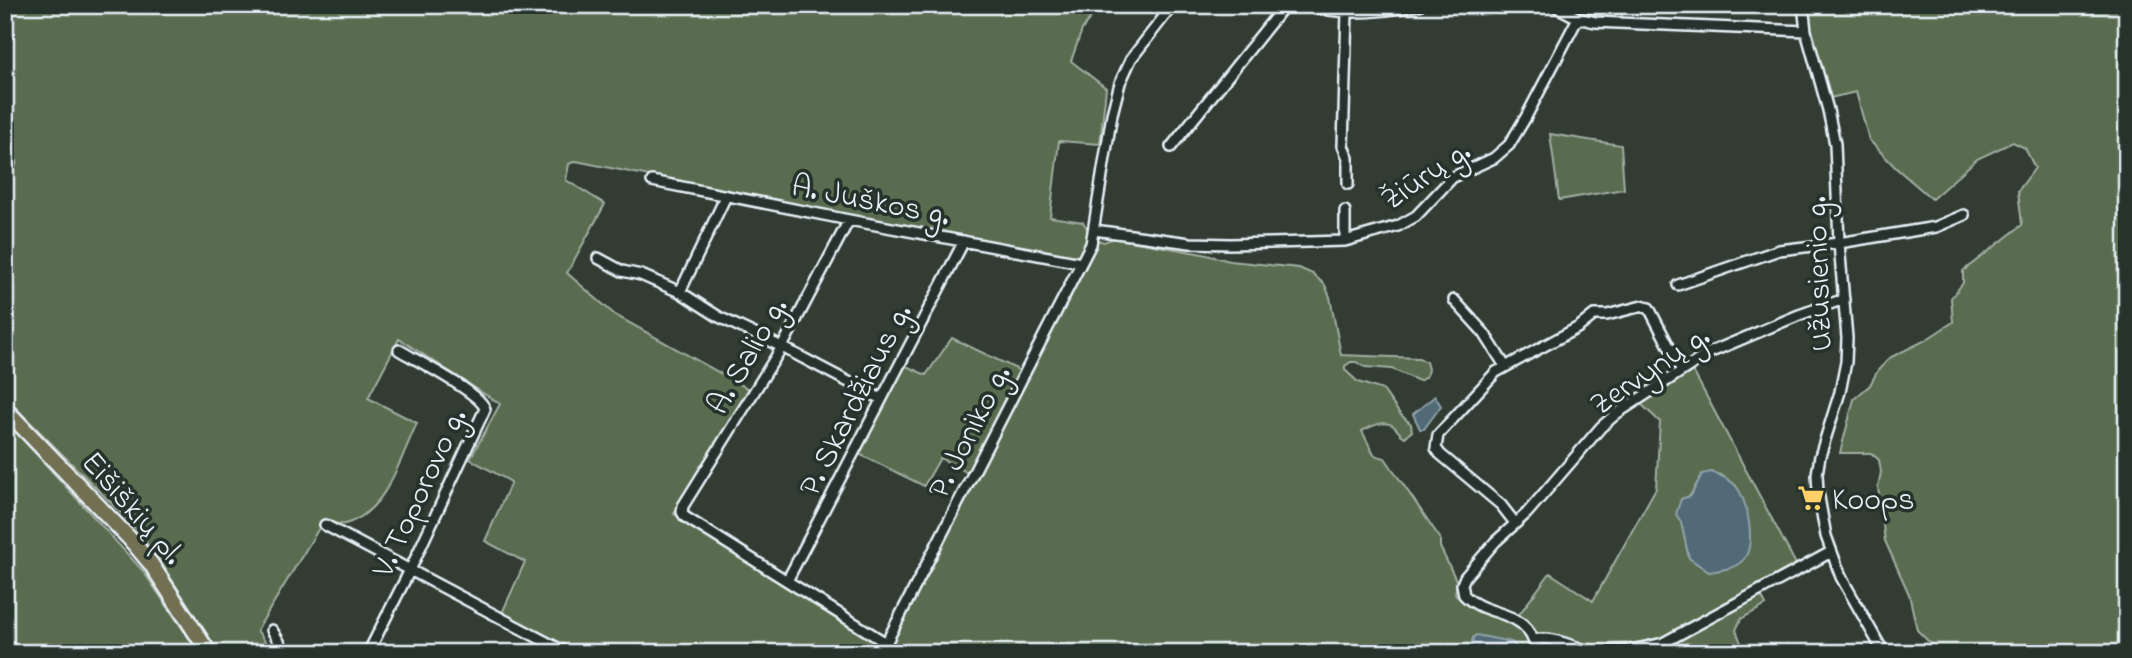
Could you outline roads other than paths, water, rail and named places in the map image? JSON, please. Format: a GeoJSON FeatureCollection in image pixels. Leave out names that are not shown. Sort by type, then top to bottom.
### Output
{"type":"FeatureCollection","features":[{"type":"Feature","properties":{"kind":"main road","name":"Eišiškių pl."},"geometry":{"type":"LineString","coordinates":[[5,409],[151,564],[209,653]]}},
{"type":"Feature","properties":{"kind":"street","name":"P. Joniko g."},"geometry":{"type":"LineString","coordinates":[[881,653],[1081,263],[1094,230],[1112,114],[1120,83],[1131,59],[1173,5]]}},
{"type":"Feature","properties":{"kind":"street"},"geometry":{"type":"LineString","coordinates":[[1171,147],[1285,5]]}},
{"type":"Feature","properties":{"kind":"street"},"geometry":{"type":"LineString","coordinates":[[1308,5],[1324,10],[1348,12],[1419,5]]}},
{"type":"Feature","properties":{"kind":"street"},"geometry":{"type":"LineString","coordinates":[[1553,5],[1578,18],[1628,25],[1806,31]]}},
{"type":"Feature","properties":{"kind":"street","name":"Užusienio g."},"geometry":{"type":"LineString","coordinates":[[1803,5],[1806,31],[1835,144],[1839,243],[1847,338],[1846,362],[1817,474],[1822,517],[1841,577],[1884,653]]}},
{"type":"Feature","properties":{"kind":"street"},"geometry":{"type":"LineString","coordinates":[[1348,12],[1343,146],[1348,158],[1348,184]]}},
{"type":"Feature","properties":{"kind":"street","name":"Žiūrų g."},"geometry":{"type":"LineString","coordinates":[[1094,230],[1200,244],[1345,241],[1398,226],[1416,216],[1445,183],[1494,158],[1509,145],[1578,18]]}},
{"type":"Feature","properties":{"kind":"street","name":"A. Juškos g."},"geometry":{"type":"LineString","coordinates":[[652,181],[1081,263]]}},
{"type":"Feature","properties":{"kind":"street"},"geometry":{"type":"LineString","coordinates":[[680,292],[726,196]]}},
{"type":"Feature","properties":{"kind":"street"},"geometry":{"type":"LineString","coordinates":[[1345,211],[1345,241]]}},
{"type":"Feature","properties":{"kind":"street"},"geometry":{"type":"LineString","coordinates":[[1678,285],[1779,250],[1936,227],[1964,215]]}},
{"type":"Feature","properties":{"kind":"street","name":"A. Salio g."},"geometry":{"type":"LineString","coordinates":[[788,579],[685,517],[683,506],[782,347],[849,220]]}},
{"type":"Feature","properties":{"kind":"street","name":"P. Skardžiaus g."},"geometry":{"type":"LineString","coordinates":[[788,579],[964,241]]}},
{"type":"Feature","properties":{"kind":"street"},"geometry":{"type":"LineString","coordinates":[[598,258],[622,271],[641,275],[680,292],[719,317],[881,399]]}},
{"type":"Feature","properties":{"kind":"street","name":"Zervynų g."},"geometry":{"type":"LineString","coordinates":[[1531,636],[1514,618],[1469,600],[1462,590],[1465,577],[1514,523],[1527,513],[1601,427],[1641,396],[1711,352],[1844,299]]}},
{"type":"Feature","properties":{"kind":"street"},"geometry":{"type":"LineString","coordinates":[[1454,300],[1484,333],[1505,366]]}},
{"type":"Feature","properties":{"kind":"street"},"geometry":{"type":"LineString","coordinates":[[1514,523],[1501,505],[1440,454],[1436,447],[1438,435],[1496,372],[1579,327],[1594,315],[1607,315],[1642,306],[1649,308],[1682,371]]}},
{"type":"Feature","properties":{"kind":"street","name":"V. Toporovo g."},"geometry":{"type":"LineString","coordinates":[[368,653],[485,409],[483,402],[399,350]]}},
{"type":"Feature","properties":{"kind":"street"},"geometry":{"type":"LineString","coordinates":[[325,525],[567,653]]}},
{"type":"Feature","properties":{"kind":"street"},"geometry":{"type":"LineString","coordinates":[[1537,653],[1531,636],[1545,637],[1593,651],[1636,650],[1663,643],[1831,552]]}},
{"type":"Feature","properties":{"kind":"street"},"geometry":{"type":"LineString","coordinates":[[788,579],[886,643]]}},
{"type":"Feature","properties":{"kind":"street"},"geometry":{"type":"LineString","coordinates":[[272,630],[286,653]]}},
{"type":"Feature","properties":{"kind":"water"},"geometry":{"type":"Polygon","coordinates":[[[1435,396],[1441,406],[1424,429],[1420,429],[1413,414],[1435,396]]]}},
{"type":"Feature","properties":{"kind":"water"},"geometry":{"type":"Polygon","coordinates":[[[1711,472],[1730,481],[1740,492],[1747,511],[1750,533],[1748,552],[1741,562],[1709,572],[1689,558],[1681,522],[1676,514],[1681,499],[1691,496],[1702,474],[1711,472]]]}},
{"type":"Feature","properties":{"kind":"water"},"geometry":{"type":"Polygon","coordinates":[[[1476,635],[1511,642],[1515,645],[1514,653],[1470,653],[1476,635]]]}},
{"type":"Feature","properties":{"kind":"place","name":"Koops"},"geometry":{"type":"Point","coordinates":[1811,498]}}]}
